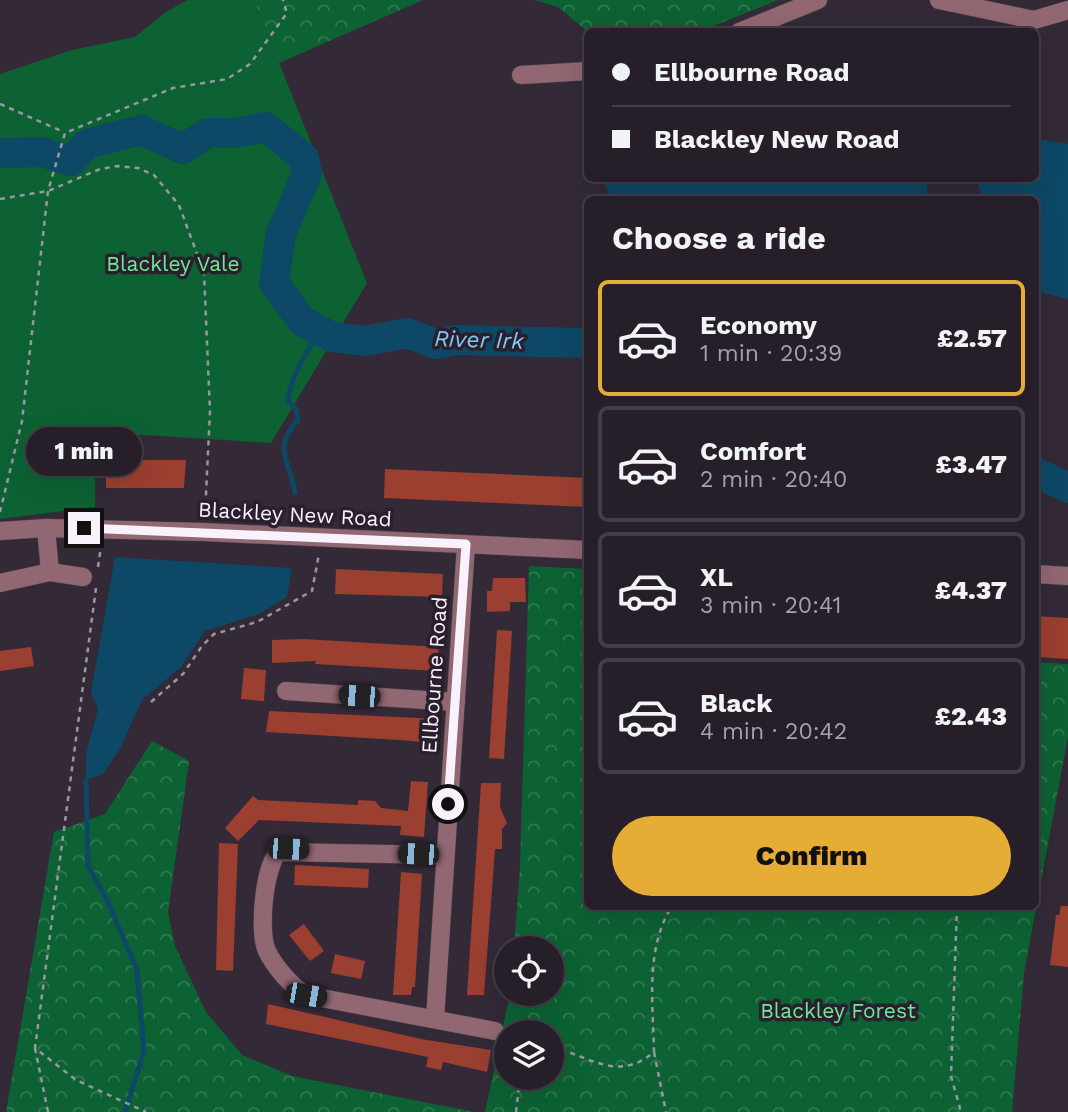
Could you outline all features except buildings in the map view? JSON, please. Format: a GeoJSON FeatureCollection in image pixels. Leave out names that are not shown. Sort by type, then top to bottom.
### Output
{"type":"FeatureCollection","features":[{"type":"Feature","properties":{"kind":"street"},"geometry":{"type":"LineString","coordinates":[[749,28],[818,0]]}},
{"type":"Feature","properties":{"kind":"street"},"geometry":{"type":"LineString","coordinates":[[939,0],[1034,20],[1068,10]]}},
{"type":"Feature","properties":{"kind":"street"},"geometry":{"type":"LineString","coordinates":[[521,75],[584,71]]}},
{"type":"Feature","properties":{"kind":"street"},"geometry":{"type":"LineString","coordinates":[[47,528],[50,572]]}},
{"type":"Feature","properties":{"kind":"street","name":"Blackley New Road"},"geometry":{"type":"LineString","coordinates":[[0,531],[47,528],[204,532],[584,551]]}},
{"type":"Feature","properties":{"kind":"street","name":"Ellbourne Road"},"geometry":{"type":"LineString","coordinates":[[435,1019],[466,544]]}},
{"type":"Feature","properties":{"kind":"street"},"geometry":{"type":"LineString","coordinates":[[0,583],[50,572],[83,577]]}},
{"type":"Feature","properties":{"kind":"street"},"geometry":{"type":"LineString","coordinates":[[1039,574],[1068,576]]}},
{"type":"Feature","properties":{"kind":"street"},"geometry":{"type":"LineString","coordinates":[[286,691],[456,702]]}},
{"type":"Feature","properties":{"kind":"street"},"geometry":{"type":"LineString","coordinates":[[444,855],[288,849],[279,852],[272,858],[267,874],[265,947],[298,989],[306,995],[494,1031]]}},
{"type":"Feature","properties":{"kind":"path"},"geometry":{"type":"LineString","coordinates":[[0,512],[22,421],[48,191],[65,133],[87,121],[173,88],[227,79],[250,64],[287,13],[283,0]]}},
{"type":"Feature","properties":{"kind":"path"},"geometry":{"type":"LineString","coordinates":[[0,104],[65,133]]}},
{"type":"Feature","properties":{"kind":"path"},"geometry":{"type":"LineString","coordinates":[[0,199],[48,191],[100,169],[138,168],[154,175],[179,205],[204,274],[210,411],[204,532]]}},
{"type":"Feature","properties":{"kind":"path"},"geometry":{"type":"LineString","coordinates":[[48,1112],[35,1048],[103,529]]}},
{"type":"Feature","properties":{"kind":"path"},"geometry":{"type":"LineString","coordinates":[[151,702],[183,674],[202,646],[214,634],[257,622],[312,591],[322,538]]}},
{"type":"Feature","properties":{"kind":"path"},"geometry":{"type":"LineString","coordinates":[[666,1112],[654,1052],[653,965],[669,910]]}},
{"type":"Feature","properties":{"kind":"path"},"geometry":{"type":"LineString","coordinates":[[957,910],[951,1076],[961,1112]]}},
{"type":"Feature","properties":{"kind":"path"},"geometry":{"type":"LineString","coordinates":[[35,1048],[75,1080],[146,1112]]}},
{"type":"Feature","properties":{"kind":"path"},"geometry":{"type":"LineString","coordinates":[[564,1050],[604,1066],[623,1069],[644,1061],[654,1052]]}},
{"type":"Feature","properties":{"kind":"path"},"geometry":{"type":"LineString","coordinates":[[516,1112],[519,1090]]}},
{"type":"Feature","properties":{"kind":"green space","name":"Blackley Vale"},"geometry":{"type":"Polygon","coordinates":[[[188,0],[254,0],[367,283],[271,443],[95,432],[95,507],[0,519],[0,74],[72,50],[135,37],[166,12],[188,0]]]}},
{"type":"Feature","properties":{"kind":"green space"},"geometry":{"type":"Polygon","coordinates":[[[254,0],[423,0],[279,63],[254,0]]]}},
{"type":"Feature","properties":{"kind":"green space"},"geometry":{"type":"Polygon","coordinates":[[[534,0],[778,0],[708,28],[584,29],[558,7],[534,0]]]}},
{"type":"Feature","properties":{"kind":"green space","name":"Blackley Forest"},"geometry":{"type":"Polygon","coordinates":[[[529,566],[584,569],[584,910],[1036,910],[1024,973],[1012,1112],[485,1112],[494,1070],[494,1090],[564,1090],[564,1020],[504,1020],[507,1006],[564,1006],[564,936],[515,936],[520,867],[529,566]]]}},
{"type":"Feature","properties":{"kind":"green space","name":"Blackley Forest"},"geometry":{"type":"Polygon","coordinates":[[[1039,662],[1068,664],[1068,736],[1039,892],[1039,662]]]}},
{"type":"Feature","properties":{"kind":"green space"},"geometry":{"type":"Polygon","coordinates":[[[152,741],[189,761],[168,912],[175,946],[206,1012],[242,1055],[292,1076],[474,1112],[6,1112],[54,832],[105,814],[152,741]]]}},
{"type":"Feature","properties":{"kind":"water"},"geometry":{"type":"Polygon","coordinates":[[[1039,139],[1068,144],[1068,299],[1039,292],[1039,196],[981,196],[978,182],[1039,182],[1039,139]]]}},
{"type":"Feature","properties":{"kind":"water"},"geometry":{"type":"Polygon","coordinates":[[[604,182],[926,182],[928,196],[610,196],[604,182]]]}},
{"type":"Feature","properties":{"kind":"water"},"geometry":{"type":"Polygon","coordinates":[[[115,557],[292,568],[287,597],[259,614],[205,631],[181,667],[142,700],[120,749],[103,774],[86,780],[86,754],[98,709],[91,692],[115,557]]]}},
{"type":"Feature","properties":{"kind":"waterway","name":"River Irk"},"geometry":{"type":"LineString","coordinates":[[0,153],[42,152],[71,161],[87,144],[141,130],[183,149],[207,133],[234,133],[266,127],[304,158],[307,174],[281,233],[274,283],[302,321],[332,337],[365,341],[407,333],[436,344],[457,340],[584,343]]}},
{"type":"Feature","properties":{"kind":"waterway"},"geometry":{"type":"LineString","coordinates":[[295,492],[284,454],[286,438],[298,420],[296,409],[288,401],[289,393],[300,365],[320,331]]}},
{"type":"Feature","properties":{"kind":"waterway","name":"River Irk"},"geometry":{"type":"LineString","coordinates":[[1039,474],[1068,488]]}},
{"type":"Feature","properties":{"kind":"waterway"},"geometry":{"type":"LineString","coordinates":[[86,780],[88,866],[107,900],[137,970],[144,1051],[125,1112]]}},
{"type":"Feature","properties":{"kind":"route"},"geometry":{"type":"LineString","coordinates":[[84,528],[466,544],[448,804]]}}]}
